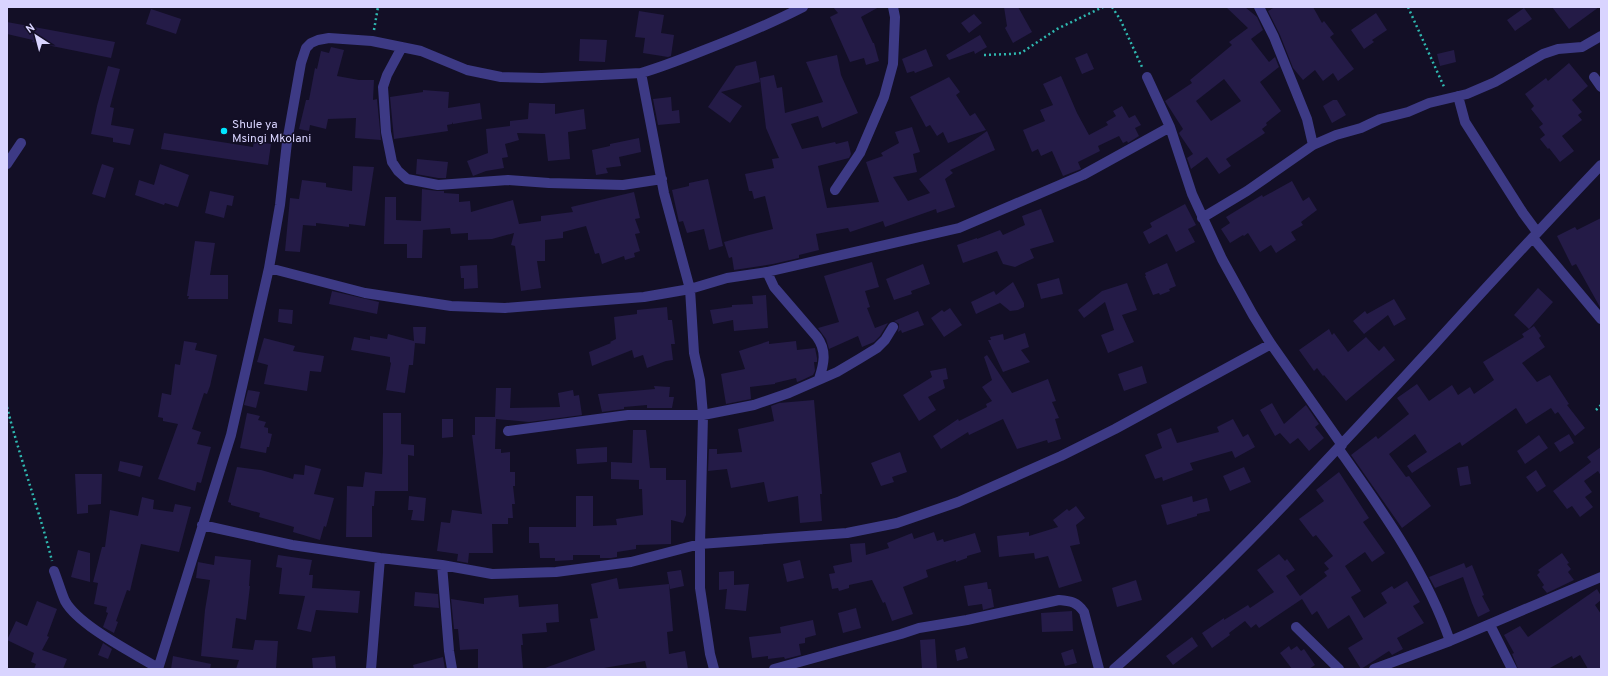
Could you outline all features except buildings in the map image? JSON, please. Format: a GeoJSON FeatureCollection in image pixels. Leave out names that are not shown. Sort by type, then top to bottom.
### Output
{"type":"FeatureCollection","features":[{"type":"Feature","properties":{"kind":"street"},"geometry":{"type":"LineString","coordinates":[[54,571],[65,600],[73,611],[91,627],[158,668],[202,525],[232,435],[269,268],[280,205],[287,142],[301,63],[306,48],[311,43],[329,38],[372,41],[421,51],[467,70],[501,77],[542,78],[641,73],[656,69],[715,46],[766,25],[803,7]]}},
{"type":"Feature","properties":{"kind":"street"},"geometry":{"type":"LineString","coordinates":[[835,190],[860,153],[884,97],[893,64],[895,18],[893,7]]}},
{"type":"Feature","properties":{"kind":"street"},"geometry":{"type":"LineString","coordinates":[[1259,7],[1274,37],[1307,119],[1313,144]]}},
{"type":"Feature","properties":{"kind":"street"},"geometry":{"type":"LineString","coordinates":[[1202,218],[1247,192],[1313,144],[1336,135],[1361,128],[1380,119],[1454,97],[1495,82],[1543,54],[1558,49],[1582,47],[1601,36]]}},
{"type":"Feature","properties":{"kind":"street"},"geometry":{"type":"LineString","coordinates":[[402,47],[386,75],[383,86],[386,132],[392,162],[398,171],[407,179],[438,185],[508,180],[549,183],[623,185],[662,179]]}},
{"type":"Feature","properties":{"kind":"street"},"geometry":{"type":"LineString","coordinates":[[641,73],[664,194],[690,289],[694,353],[700,380],[703,415],[700,588],[710,654],[714,669]]}},
{"type":"Feature","properties":{"kind":"street"},"geometry":{"type":"LineString","coordinates":[[1147,77],[1170,127],[1192,194],[1222,259],[1271,344],[1399,536],[1443,620],[1450,641]]}},
{"type":"Feature","properties":{"kind":"street"},"geometry":{"type":"LineString","coordinates":[[1594,77],[1601,87]]}},
{"type":"Feature","properties":{"kind":"street"},"geometry":{"type":"LineString","coordinates":[[1454,97],[1464,122],[1523,213],[1535,235],[1601,319]]}},
{"type":"Feature","properties":{"kind":"street"},"geometry":{"type":"LineString","coordinates":[[269,268],[365,293],[451,306],[505,308],[644,297],[690,289],[727,278],[767,272],[959,228],[1083,175],[1170,127]]}},
{"type":"Feature","properties":{"kind":"street"},"geometry":{"type":"LineString","coordinates":[[7,164],[21,143]]}},
{"type":"Feature","properties":{"kind":"street"},"geometry":{"type":"LineString","coordinates":[[1114,669],[1155,633],[1233,557],[1340,447],[1601,165]]}},
{"type":"Feature","properties":{"kind":"street"},"geometry":{"type":"LineString","coordinates":[[767,272],[774,287],[822,346],[824,365],[819,379]]}},
{"type":"Feature","properties":{"kind":"street"},"geometry":{"type":"LineString","coordinates":[[508,431],[628,415],[703,415],[754,405],[789,393],[837,372],[877,348],[885,340],[893,327]]}},
{"type":"Feature","properties":{"kind":"street"},"geometry":{"type":"LineString","coordinates":[[202,525],[292,545],[380,558],[442,565],[492,574],[556,572],[631,562],[700,544],[847,533],[897,522],[958,502],[1061,456],[1271,344]]}},
{"type":"Feature","properties":{"kind":"street"},"geometry":{"type":"LineString","coordinates":[[371,669],[380,558]]}},
{"type":"Feature","properties":{"kind":"street"},"geometry":{"type":"LineString","coordinates":[[442,565],[449,651],[452,669]]}},
{"type":"Feature","properties":{"kind":"street"},"geometry":{"type":"LineString","coordinates":[[1374,669],[1490,625],[1601,577]]}},
{"type":"Feature","properties":{"kind":"street"},"geometry":{"type":"LineString","coordinates":[[774,669],[919,628],[967,620],[1059,600],[1071,601],[1079,604],[1084,612],[1099,669]]}},
{"type":"Feature","properties":{"kind":"street"},"geometry":{"type":"LineString","coordinates":[[1490,625],[1512,669]]}},
{"type":"Feature","properties":{"kind":"street"},"geometry":{"type":"LineString","coordinates":[[1296,627],[1339,669]]}},
{"type":"Feature","properties":{"kind":"path"},"geometry":{"type":"LineString","coordinates":[[372,41],[378,7]]}},
{"type":"Feature","properties":{"kind":"path"},"geometry":{"type":"LineString","coordinates":[[984,55],[1021,53],[1058,29],[1103,7]]}},
{"type":"Feature","properties":{"kind":"path"},"geometry":{"type":"LineString","coordinates":[[1112,7],[1120,19],[1147,77]]}},
{"type":"Feature","properties":{"kind":"path"},"geometry":{"type":"LineString","coordinates":[[1408,7],[1454,97]]}},
{"type":"Feature","properties":{"kind":"path"},"geometry":{"type":"LineString","coordinates":[[1596,410],[1601,405]]}},
{"type":"Feature","properties":{"kind":"path"},"geometry":{"type":"LineString","coordinates":[[7,406],[13,430],[43,525],[54,571]]}},
{"type":"Feature","properties":{"kind":"place","name":"Shule ya Msingi Mkolani"},"geometry":{"type":"Point","coordinates":[224,131]}}]}
